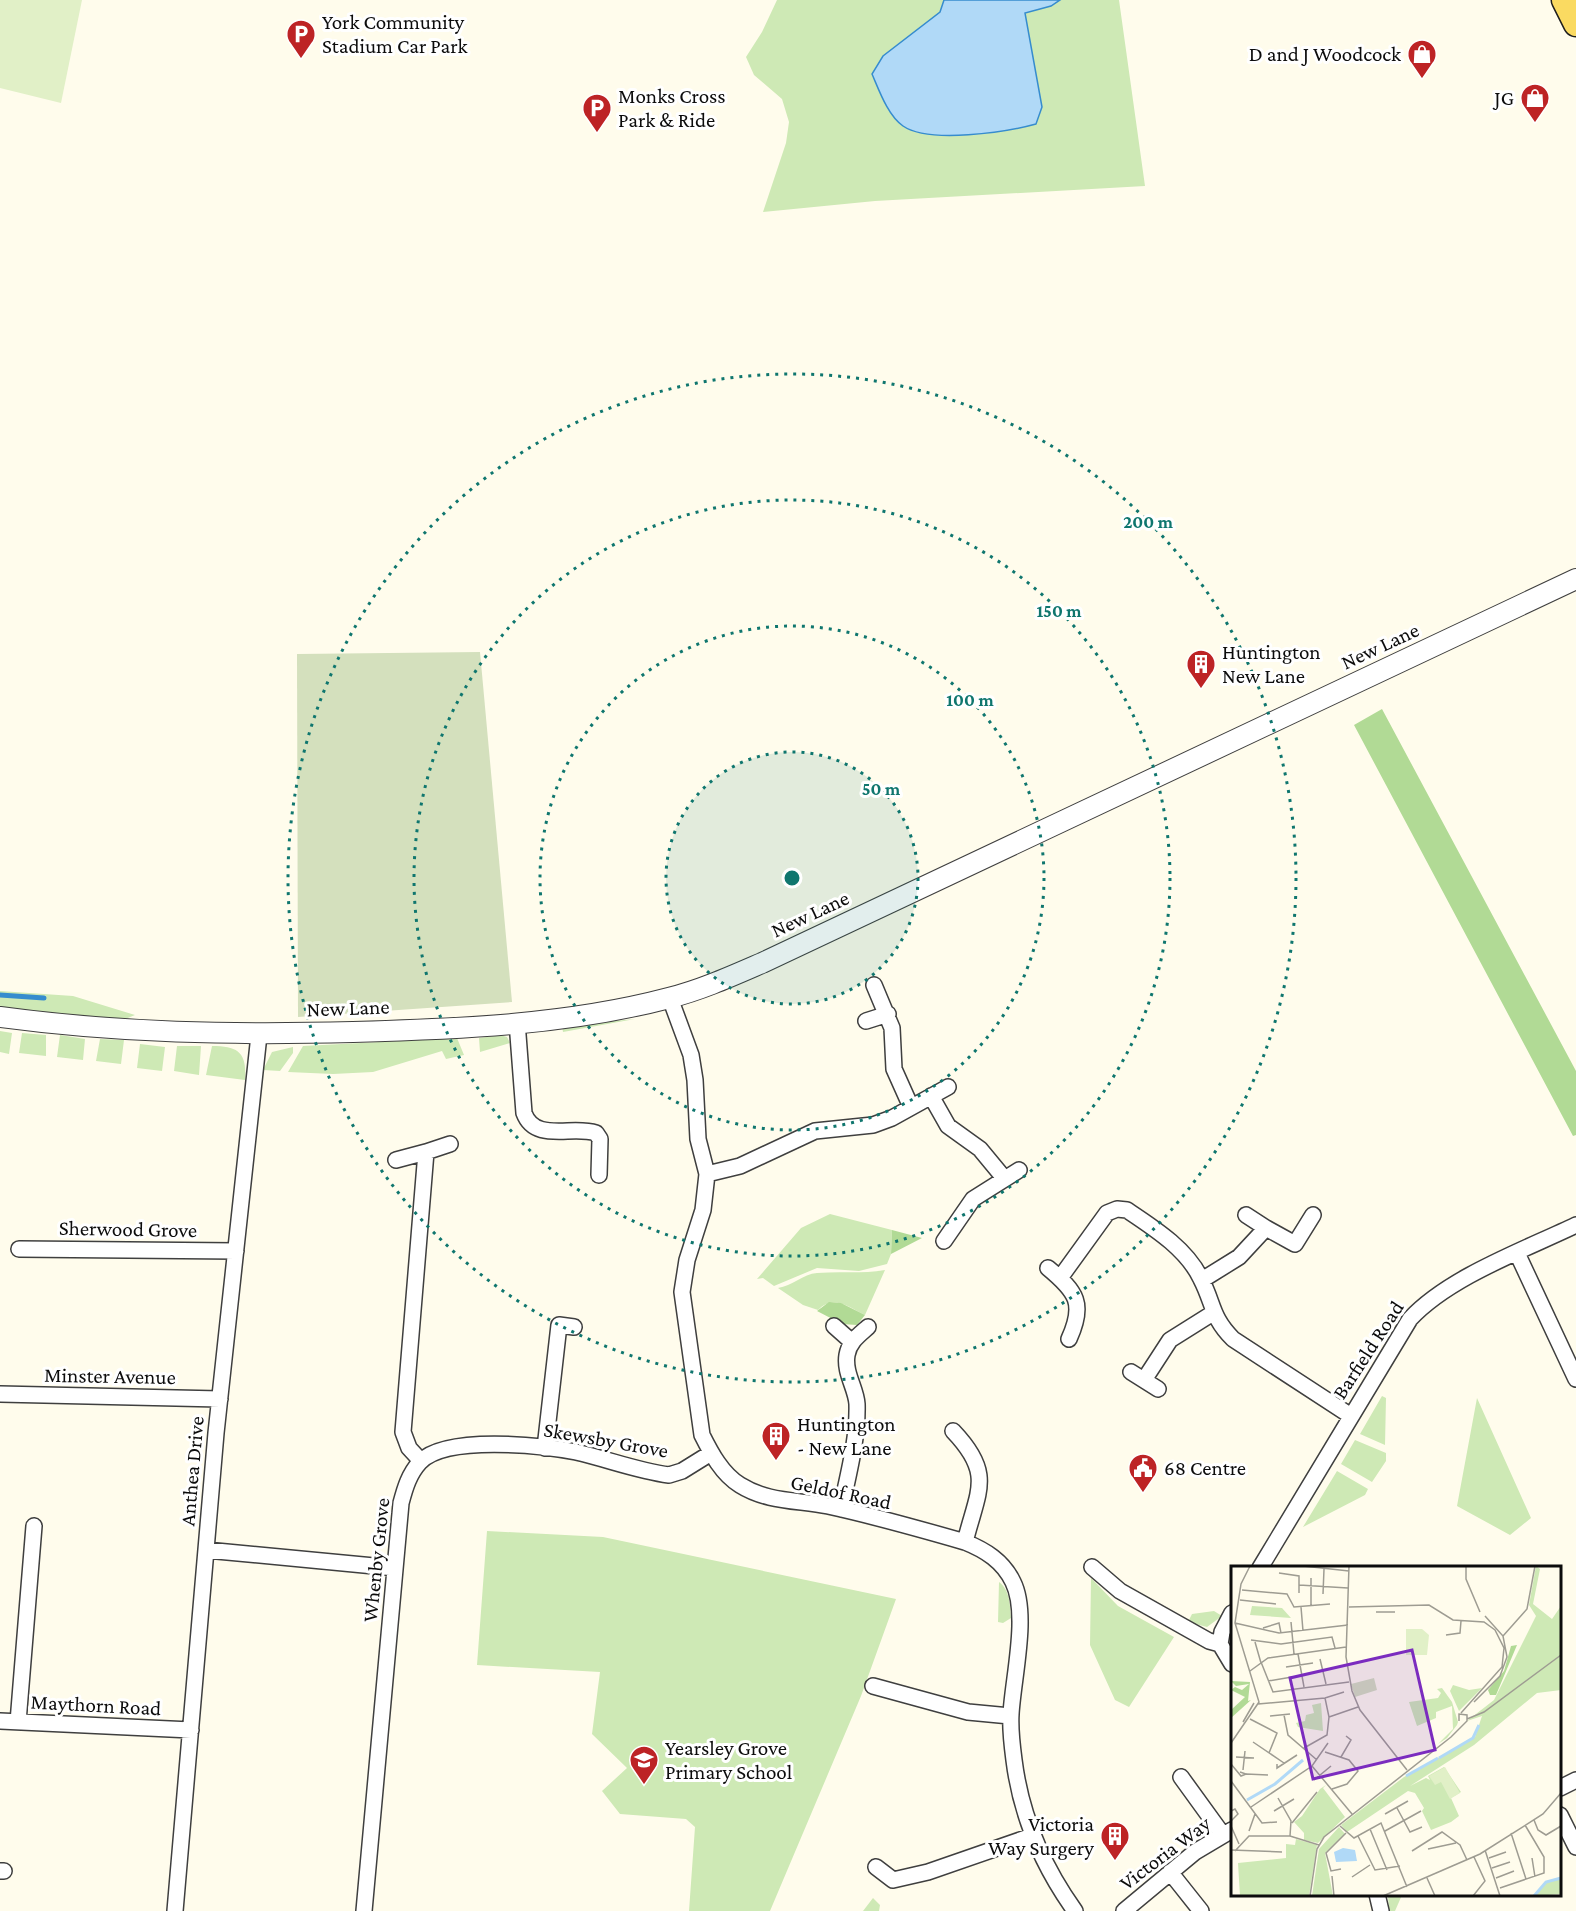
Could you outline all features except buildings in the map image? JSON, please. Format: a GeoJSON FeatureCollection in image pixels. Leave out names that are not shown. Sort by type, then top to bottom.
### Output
{"type":"FeatureCollection","features":[{"type":"Feature","properties":{"kind":"main road"},"geometry":{"type":"LineString","coordinates":[[1564,0],[1576,24]]}},
{"type":"Feature","properties":{"kind":"street","name":"New Lane"},"geometry":{"type":"LineString","coordinates":[[0,1017],[67,1026],[168,1034],[258,1035],[400,1030],[517,1022],[610,1012],[670,998],[762,963],[1576,579]]}},
{"type":"Feature","properties":{"kind":"street"},"geometry":{"type":"LineString","coordinates":[[874,985],[892,1028],[894,1069],[911,1107]]}},
{"type":"Feature","properties":{"kind":"street","name":"Geldof Road"},"geometry":{"type":"LineString","coordinates":[[670,998],[691,1055],[695,1080],[698,1138],[706,1174],[703,1210],[687,1260],[682,1292],[702,1435],[711,1453],[737,1484],[754,1493],[773,1499],[841,1509],[965,1542],[983,1549],[1000,1564],[1014,1583],[1018,1598],[1019,1616],[1010,1716],[1017,1783],[1032,1836],[1046,1867],[1075,1911]]}},
{"type":"Feature","properties":{"kind":"street"},"geometry":{"type":"LineString","coordinates":[[866,1021],[888,1014]]}},
{"type":"Feature","properties":{"kind":"street"},"geometry":{"type":"LineString","coordinates":[[517,1022],[524,1113],[528,1123],[534,1129],[545,1131],[596,1134],[600,1139],[599,1175]]}},
{"type":"Feature","properties":{"kind":"street","name":"Anthea Drive"},"geometry":{"type":"LineString","coordinates":[[175,1911],[220,1399],[258,1035]]}},
{"type":"Feature","properties":{"kind":"street"},"geometry":{"type":"LineString","coordinates":[[706,1174],[740,1166],[804,1135],[873,1125],[948,1087]]}},
{"type":"Feature","properties":{"kind":"street"},"geometry":{"type":"LineString","coordinates":[[932,1096],[948,1126],[980,1149],[1004,1178]]}},
{"type":"Feature","properties":{"kind":"street"},"geometry":{"type":"LineString","coordinates":[[396,1160],[450,1144]]}},
{"type":"Feature","properties":{"kind":"street"},"geometry":{"type":"LineString","coordinates":[[421,1461],[409,1448],[403,1432],[426,1152]]}},
{"type":"Feature","properties":{"kind":"street"},"geometry":{"type":"LineString","coordinates":[[944,1241],[973,1199],[1019,1170]]}},
{"type":"Feature","properties":{"kind":"street"},"geometry":{"type":"LineString","coordinates":[[1069,1340],[1079,1311],[1070,1288],[1054,1273],[1103,1218],[1117,1209],[1133,1214],[1182,1252],[1202,1280],[1219,1325],[1247,1351],[1351,1416]]}},
{"type":"Feature","properties":{"kind":"street"},"geometry":{"type":"LineString","coordinates":[[1246,1215],[1295,1244],[1313,1215]]}},
{"type":"Feature","properties":{"kind":"street","name":"Barfield Road"},"geometry":{"type":"LineString","coordinates":[[1261,1566],[1402,1331],[1422,1306],[1446,1289],[1576,1225]]}},
{"type":"Feature","properties":{"kind":"street"},"geometry":{"type":"LineString","coordinates":[[1202,1280],[1239,1257],[1266,1228]]}},
{"type":"Feature","properties":{"kind":"street","name":"Sherwood Grove"},"geometry":{"type":"LineString","coordinates":[[19,1249],[236,1251]]}},
{"type":"Feature","properties":{"kind":"street"},"geometry":{"type":"LineString","coordinates":[[1517,1253],[1576,1378]]}},
{"type":"Feature","properties":{"kind":"street"},"geometry":{"type":"LineString","coordinates":[[1158,1389],[1138,1376],[1170,1340],[1213,1313]]}},
{"type":"Feature","properties":{"kind":"street"},"geometry":{"type":"LineString","coordinates":[[545,1448],[565,1321]]}},
{"type":"Feature","properties":{"kind":"street"},"geometry":{"type":"LineString","coordinates":[[834,1326],[852,1342]]}},
{"type":"Feature","properties":{"kind":"street"},"geometry":{"type":"LineString","coordinates":[[841,1509],[857,1419],[857,1400],[846,1366],[847,1354],[852,1342],[868,1327]]}},
{"type":"Feature","properties":{"kind":"street","name":"Minster Avenue"},"geometry":{"type":"LineString","coordinates":[[0,1394],[220,1399]]}},
{"type":"Feature","properties":{"kind":"street"},"geometry":{"type":"LineString","coordinates":[[953,1431],[971,1450],[979,1467],[979,1483],[965,1542]]}},
{"type":"Feature","properties":{"kind":"street","name":"Skewsby Grove"},"geometry":{"type":"LineString","coordinates":[[421,1461],[433,1453],[455,1446],[545,1448],[574,1452],[669,1475],[711,1453]]}},
{"type":"Feature","properties":{"kind":"street","name":"Whenby Grove"},"geometry":{"type":"LineString","coordinates":[[364,1911],[401,1503],[405,1486],[421,1461]]}},
{"type":"Feature","properties":{"kind":"street"},"geometry":{"type":"LineString","coordinates":[[18,1722],[34,1526]]}},
{"type":"Feature","properties":{"kind":"street"},"geometry":{"type":"LineString","coordinates":[[206,1550],[395,1568]]}},
{"type":"Feature","properties":{"kind":"street"},"geometry":{"type":"LineString","coordinates":[[1092,1567],[1119,1591],[1209,1641],[1220,1644],[1231,1661]]}},
{"type":"Feature","properties":{"kind":"street"},"geometry":{"type":"LineString","coordinates":[[1220,1644],[1222,1632],[1231,1616]]}},
{"type":"Feature","properties":{"kind":"street"},"geometry":{"type":"LineString","coordinates":[[873,1686],[968,1712],[1010,1716]]}},
{"type":"Feature","properties":{"kind":"street","name":"Maythorn Road"},"geometry":{"type":"LineString","coordinates":[[0,1721],[191,1730]]}},
{"type":"Feature","properties":{"kind":"street"},"geometry":{"type":"LineString","coordinates":[[1181,1777],[1228,1833]]}},
{"type":"Feature","properties":{"kind":"street"},"geometry":{"type":"LineString","coordinates":[[1561,1788],[1576,1780]]}},
{"type":"Feature","properties":{"kind":"street"},"geometry":{"type":"LineString","coordinates":[[1561,1817],[1576,1847]]}},
{"type":"Feature","properties":{"kind":"street","name":"Victoria Way"},"geometry":{"type":"LineString","coordinates":[[1124,1911],[1170,1872],[1228,1833]]}},
{"type":"Feature","properties":{"kind":"street"},"geometry":{"type":"LineString","coordinates":[[876,1867],[893,1880],[928,1872],[1032,1836]]}},
{"type":"Feature","properties":{"kind":"street"},"geometry":{"type":"LineString","coordinates":[[1170,1872],[1201,1911]]}},
{"type":"Feature","properties":{"kind":"street"},"geometry":{"type":"LineString","coordinates":[[1377,1896],[1381,1911]]}},
{"type":"Feature","properties":{"kind":"green space"},"geometry":{"type":"Polygon","coordinates":[[[0,0],[82,0],[61,103],[0,88],[0,0]]]}},
{"type":"Feature","properties":{"kind":"green space"},"geometry":{"type":"Polygon","coordinates":[[[777,0],[1119,0],[1145,186],[875,201],[763,212],[786,143],[789,122],[782,99],[754,75],[746,57],[762,32],[777,0]]]}},
{"type":"Feature","properties":{"kind":"green space"},"geometry":{"type":"Polygon","coordinates":[[[480,652],[512,1002],[298,1017],[297,654],[480,652]]]}},
{"type":"Feature","properties":{"kind":"green space"},"geometry":{"type":"Polygon","coordinates":[[[1382,709],[1576,1071],[1576,1135],[1573,1136],[1354,725],[1382,709]]]}},
{"type":"Feature","properties":{"kind":"green space"},"geometry":{"type":"Polygon","coordinates":[[[0,991],[73,996],[135,1015],[118,1022],[0,1009],[0,991]]]}},
{"type":"Feature","properties":{"kind":"green space"},"geometry":{"type":"Polygon","coordinates":[[[635,1019],[563,1032],[562,1026],[635,1019]]]}},
{"type":"Feature","properties":{"kind":"green space"},"geometry":{"type":"Polygon","coordinates":[[[0,1031],[12,1033],[9,1054],[0,1052],[0,1031]]]}},
{"type":"Feature","properties":{"kind":"green space"},"geometry":{"type":"Polygon","coordinates":[[[22,1033],[46,1035],[46,1056],[19,1053],[22,1033]]]}},
{"type":"Feature","properties":{"kind":"green space"},"geometry":{"type":"Polygon","coordinates":[[[60,1035],[85,1039],[83,1060],[57,1057],[60,1035]]]}},
{"type":"Feature","properties":{"kind":"green space"},"geometry":{"type":"Polygon","coordinates":[[[500,1035],[507,1037],[510,1043],[480,1052],[479,1038],[500,1035]]]}},
{"type":"Feature","properties":{"kind":"green space"},"geometry":{"type":"Polygon","coordinates":[[[457,1038],[464,1055],[446,1059],[442,1051],[373,1072],[333,1074],[288,1072],[303,1046],[457,1038]]]}},
{"type":"Feature","properties":{"kind":"green space"},"geometry":{"type":"Polygon","coordinates":[[[100,1039],[124,1040],[121,1064],[96,1061],[100,1039]]]}},
{"type":"Feature","properties":{"kind":"green space"},"geometry":{"type":"Polygon","coordinates":[[[140,1044],[165,1047],[162,1071],[137,1068],[140,1044]]]}},
{"type":"Feature","properties":{"kind":"green space"},"geometry":{"type":"Polygon","coordinates":[[[177,1046],[201,1046],[199,1075],[174,1071],[177,1046]]]}},
{"type":"Feature","properties":{"kind":"green space"},"geometry":{"type":"Polygon","coordinates":[[[212,1046],[235,1050],[243,1057],[245,1080],[206,1075],[212,1046]]]}},
{"type":"Feature","properties":{"kind":"green space"},"geometry":{"type":"Polygon","coordinates":[[[293,1047],[293,1053],[280,1071],[263,1070],[272,1052],[293,1047]]]}},
{"type":"Feature","properties":{"kind":"green space"},"geometry":{"type":"Polygon","coordinates":[[[830,1214],[892,1230],[891,1254],[887,1264],[859,1271],[817,1268],[774,1286],[763,1278],[757,1279],[801,1228],[830,1214]]]}},
{"type":"Feature","properties":{"kind":"green space"},"geometry":{"type":"Polygon","coordinates":[[[892,1230],[922,1238],[891,1254],[892,1230]]]}},
{"type":"Feature","properties":{"kind":"green space"},"geometry":{"type":"Polygon","coordinates":[[[885,1270],[865,1315],[835,1302],[824,1305],[818,1310],[803,1305],[778,1288],[812,1274],[885,1270]]]}},
{"type":"Feature","properties":{"kind":"green space"},"geometry":{"type":"Polygon","coordinates":[[[829,1302],[841,1303],[865,1315],[857,1325],[842,1324],[817,1311],[829,1302]]]}},
{"type":"Feature","properties":{"kind":"green space"},"geometry":{"type":"Polygon","coordinates":[[[1382,1396],[1386,1398],[1385,1445],[1360,1434],[1382,1396]]]}},
{"type":"Feature","properties":{"kind":"green space"},"geometry":{"type":"Polygon","coordinates":[[[1477,1398],[1531,1518],[1510,1535],[1457,1506],[1477,1398]]]}},
{"type":"Feature","properties":{"kind":"green space"},"geometry":{"type":"Polygon","coordinates":[[[1355,1440],[1386,1453],[1386,1461],[1372,1482],[1341,1464],[1355,1440]]]}},
{"type":"Feature","properties":{"kind":"green space"},"geometry":{"type":"Polygon","coordinates":[[[1337,1471],[1368,1489],[1365,1495],[1303,1527],[1337,1471]]]}},
{"type":"Feature","properties":{"kind":"green space","name":"Yearsley Grove Primary School"},"geometry":{"type":"Polygon","coordinates":[[[487,1531],[603,1537],[896,1599],[861,1696],[770,1911],[689,1911],[695,1827],[686,1819],[620,1814],[602,1791],[627,1768],[592,1734],[600,1672],[477,1665],[487,1531]]]}},
{"type":"Feature","properties":{"kind":"green space"},"geometry":{"type":"Polygon","coordinates":[[[1091,1578],[1118,1606],[1174,1637],[1129,1707],[1115,1700],[1090,1645],[1091,1578]]]}},
{"type":"Feature","properties":{"kind":"green space"},"geometry":{"type":"Polygon","coordinates":[[[999,1582],[1003,1585],[1009,1598],[1011,1618],[1003,1623],[998,1622],[999,1582]]]}},
{"type":"Feature","properties":{"kind":"green space"},"geometry":{"type":"Polygon","coordinates":[[[1214,1611],[1222,1616],[1207,1627],[1188,1622],[1192,1614],[1214,1611]]]}},
{"type":"Feature","properties":{"kind":"green space"},"geometry":{"type":"Polygon","coordinates":[[[1388,1896],[1402,1896],[1395,1911],[1389,1911],[1388,1896]]]}},
{"type":"Feature","properties":{"kind":"green space"},"geometry":{"type":"Polygon","coordinates":[[[873,1898],[880,1905],[879,1911],[863,1911],[873,1898]]]}},
{"type":"Feature","properties":{"kind":"water"},"geometry":{"type":"Polygon","coordinates":[[[944,0],[1060,0],[1051,6],[1025,13],[1042,107],[1036,124],[968,135],[931,134],[903,126],[893,116],[872,74],[883,56],[940,12],[944,0]]]}},
{"type":"Feature","properties":{"kind":"waterway"},"geometry":{"type":"LineString","coordinates":[[0,995],[44,998]]}},
{"type":"Feature","properties":{"kind":"place","name":"York Community Stadium Car Park"},"geometry":{"type":"Point","coordinates":[301,60]}},
{"type":"Feature","properties":{"kind":"place","name":"D and J Woodcock"},"geometry":{"type":"Point","coordinates":[1422,80]}},
{"type":"Feature","properties":{"kind":"place","name":"JG"},"geometry":{"type":"Point","coordinates":[1535,124]}},
{"type":"Feature","properties":{"kind":"place","name":"Monks Cross Park & Ride"},"geometry":{"type":"Point","coordinates":[597,134]}},
{"type":"Feature","properties":{"kind":"place","name":"Huntington New Lane"},"geometry":{"type":"Point","coordinates":[1201,690]}},
{"type":"Feature","properties":{"kind":"place","name":"Huntington - New Lane"},"geometry":{"type":"Point","coordinates":[776,1462]}},
{"type":"Feature","properties":{"kind":"place","name":"68 Centre"},"geometry":{"type":"Point","coordinates":[1143,1494]}},
{"type":"Feature","properties":{"kind":"place","name":"Yearsley Grove Primary School"},"geometry":{"type":"Point","coordinates":[644,1786]}},
{"type":"Feature","properties":{"kind":"place","name":"Victoria Way Surgery"},"geometry":{"type":"Point","coordinates":[1115,1862]}}]}
